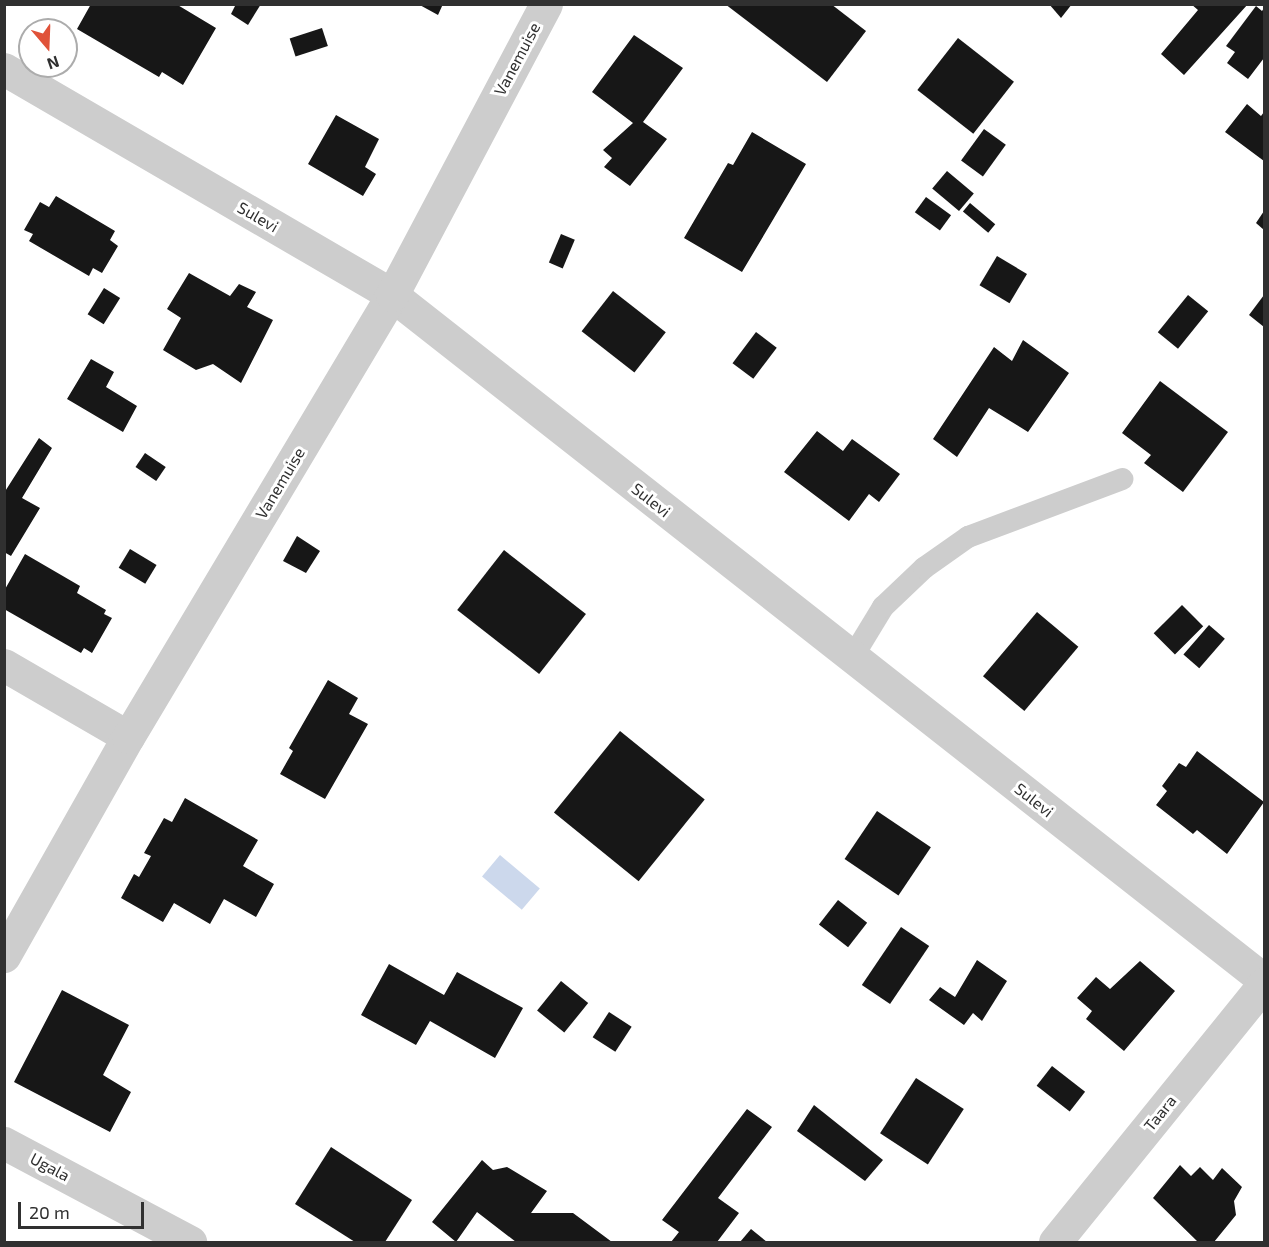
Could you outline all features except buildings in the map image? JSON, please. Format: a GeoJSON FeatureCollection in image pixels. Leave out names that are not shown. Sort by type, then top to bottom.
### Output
{"type":"FeatureCollection","features":[{"type":"Feature","properties":{"kind":"street","name":"Vanemuise"},"geometry":{"type":"LineString","coordinates":[[4,956],[128,737],[392,295],[546,4]]}},
{"type":"Feature","properties":{"kind":"street","name":"Sulevi"},"geometry":{"type":"LineString","coordinates":[[4,69],[392,295],[1264,982]]}},
{"type":"Feature","properties":{"kind":"street"},"geometry":{"type":"LineString","coordinates":[[4,665],[128,737]]}},
{"type":"Feature","properties":{"kind":"street","name":"Taara"},"geometry":{"type":"LineString","coordinates":[[1056,1242],[1264,982]]}},
{"type":"Feature","properties":{"kind":"street","name":"Ugala"},"geometry":{"type":"LineString","coordinates":[[4,1143],[190,1242]]}},
{"type":"Feature","properties":{"kind":"lane"},"geometry":{"type":"LineString","coordinates":[[852,658],[883,607],[924,568],[968,537],[1122,479]]}},
{"type":"Feature","properties":{"kind":"water"},"geometry":{"type":"Polygon","coordinates":[[[500,855],[540,888],[522,910],[482,876],[500,855]]]}}]}
